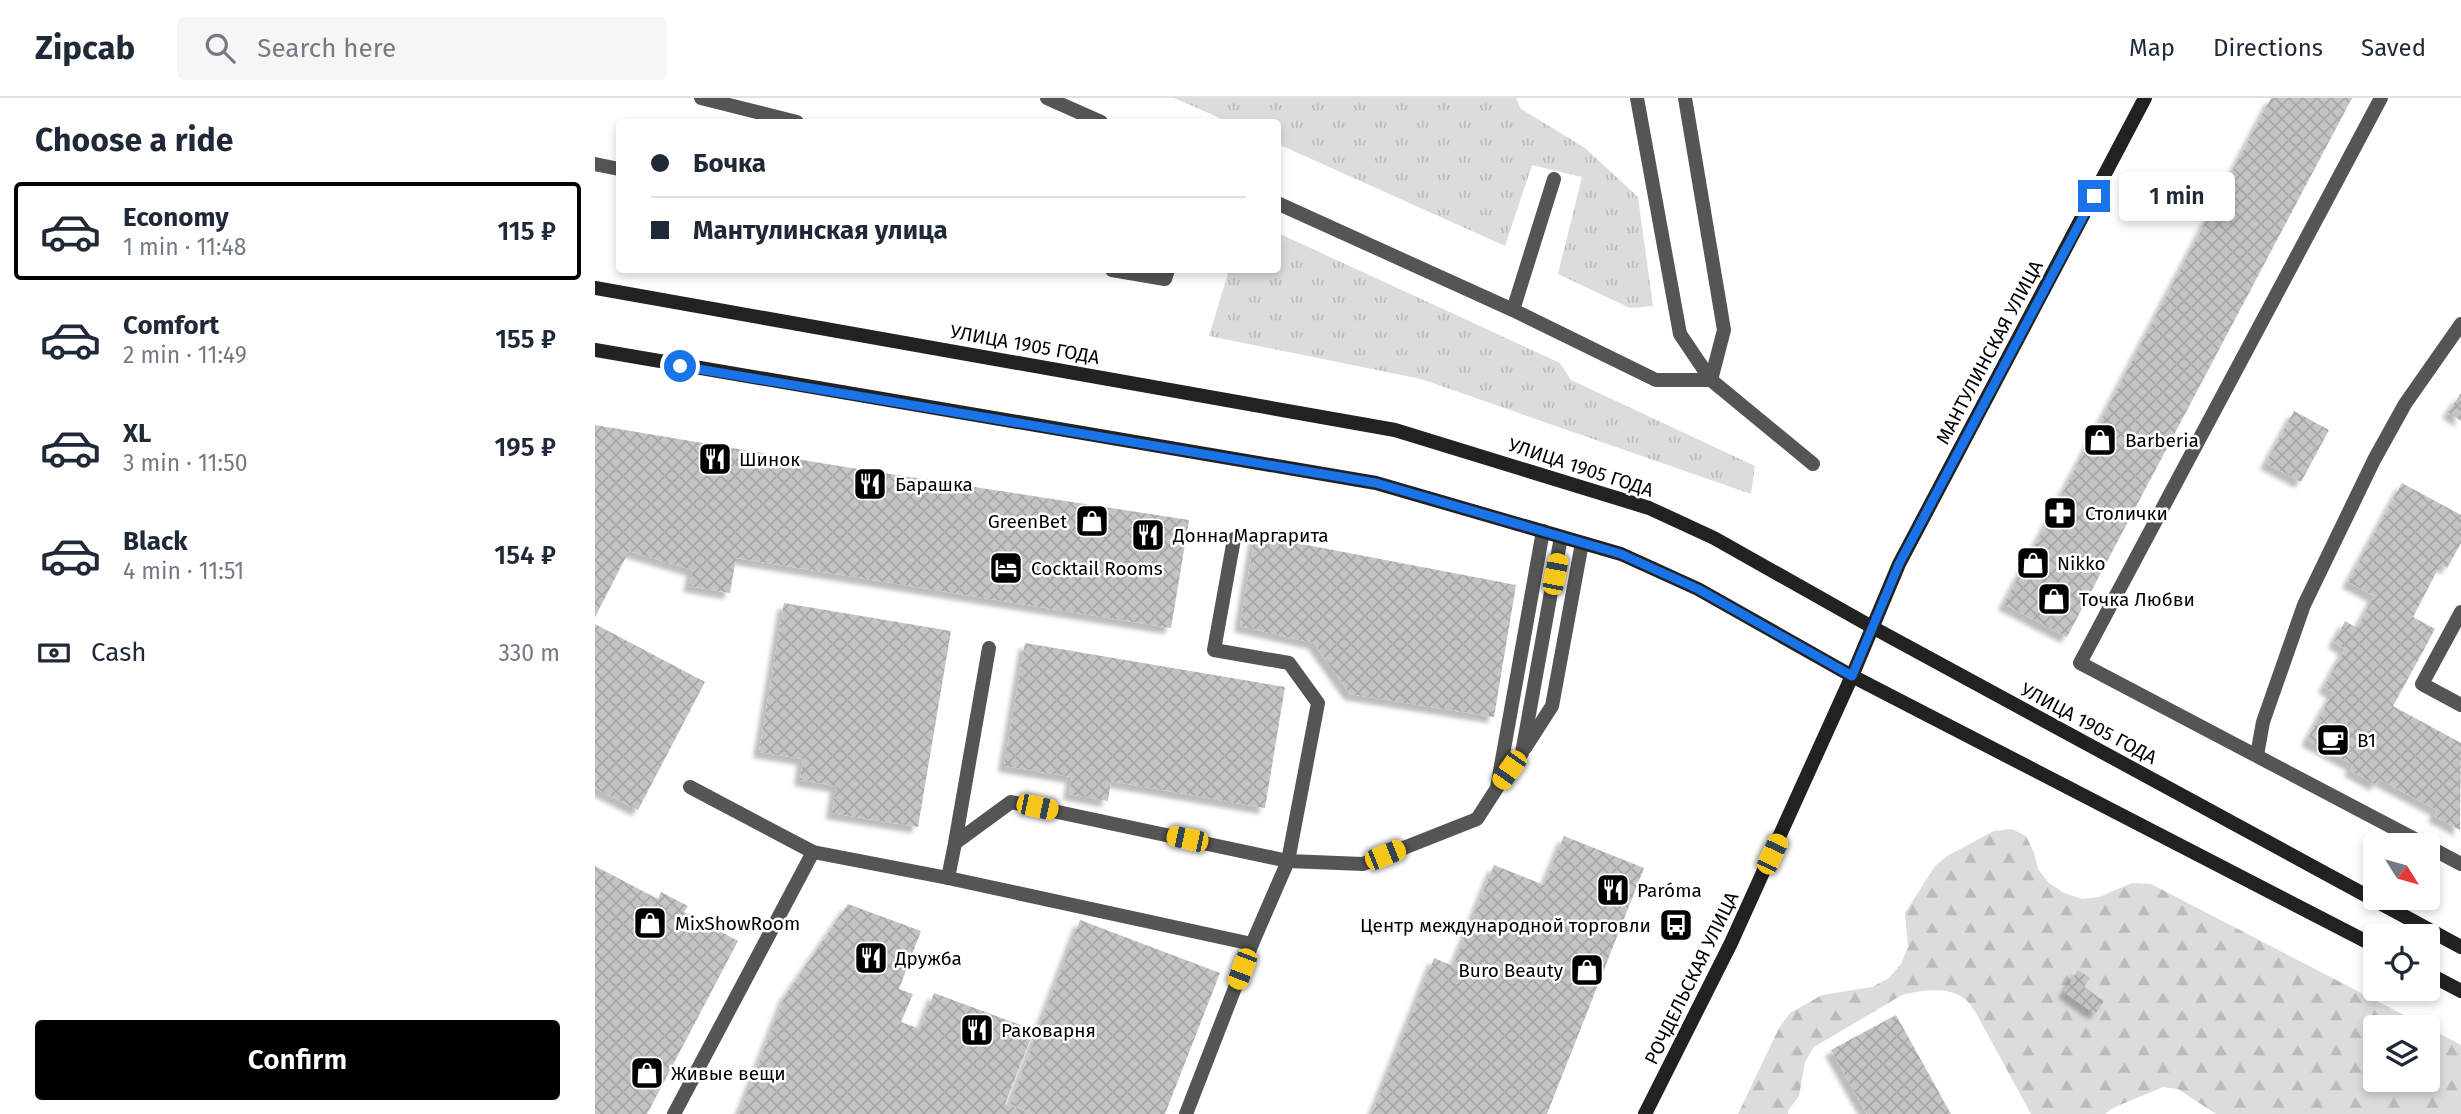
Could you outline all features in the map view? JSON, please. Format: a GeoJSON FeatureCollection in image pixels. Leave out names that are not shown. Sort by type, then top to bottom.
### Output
{"type":"FeatureCollection","features":[{"type":"Feature","properties":{"kind":"main road","name":"МАНТУЛИНСКАЯ УЛИЦА"},"geometry":{"type":"LineString","coordinates":[[1872,627],[1899,564],[2145,98]]}},
{"type":"Feature","properties":{"kind":"main road","name":"УЛИЦА 1905 ГОДА"},"geometry":{"type":"LineString","coordinates":[[595,288],[1395,430],[1649,508],[1714,538],[1872,627],[2461,947]]}},
{"type":"Feature","properties":{"kind":"main road"},"geometry":{"type":"LineString","coordinates":[[595,350],[1376,483],[1621,554],[1698,589],[1852,676],[2363,940]]}},
{"type":"Feature","properties":{"kind":"main road","name":"РОЧДЕЛЬСКАЯ УЛИЦА"},"geometry":{"type":"LineString","coordinates":[[1645,1114],[1731,943],[1872,627]]}},
{"type":"Feature","properties":{"kind":"main road"},"geometry":{"type":"LineString","coordinates":[[2440,980],[2461,991]]}},
{"type":"Feature","properties":{"kind":"lane"},"geometry":{"type":"LineString","coordinates":[[701,98],[785,119]]}},
{"type":"Feature","properties":{"kind":"lane"},"geometry":{"type":"LineString","coordinates":[[1047,98],[1094,119]]}},
{"type":"Feature","properties":{"kind":"lane"},"geometry":{"type":"LineString","coordinates":[[1637,98],[1680,334],[1711,380],[1813,464]]}},
{"type":"Feature","properties":{"kind":"lane"},"geometry":{"type":"LineString","coordinates":[[1685,98],[1724,330],[1711,380]]}},
{"type":"Feature","properties":{"kind":"lane"},"geometry":{"type":"LineString","coordinates":[[2381,98],[2080,663],[2403,833]]}},
{"type":"Feature","properties":{"kind":"lane"},"geometry":{"type":"LineString","coordinates":[[595,163],[616,168]]}},
{"type":"Feature","properties":{"kind":"lane"},"geometry":{"type":"LineString","coordinates":[[1513,310],[1554,179]]}},
{"type":"Feature","properties":{"kind":"lane"},"geometry":{"type":"LineString","coordinates":[[1281,205],[1513,310],[1657,380],[1711,380]]}},
{"type":"Feature","properties":{"kind":"lane"},"geometry":{"type":"LineString","coordinates":[[1129,273],[1164,279],[1167,273]]}},
{"type":"Feature","properties":{"kind":"lane"},"geometry":{"type":"LineString","coordinates":[[2257,755],[2263,722],[2304,605],[2374,460],[2405,404],[2461,324]]}},
{"type":"Feature","properties":{"kind":"lane"},"geometry":{"type":"LineString","coordinates":[[1497,788],[1543,531]]}},
{"type":"Feature","properties":{"kind":"lane"},"geometry":{"type":"LineString","coordinates":[[1522,753],[1561,537]]}},
{"type":"Feature","properties":{"kind":"lane"},"geometry":{"type":"LineString","coordinates":[[1186,1114],[1252,944],[1288,861],[1318,703],[1289,663],[1215,650],[1234,539]]}},
{"type":"Feature","properties":{"kind":"lane"},"geometry":{"type":"LineString","coordinates":[[955,844],[1011,802],[1288,861],[1363,864],[1477,819],[1552,706],[1582,543]]}},
{"type":"Feature","properties":{"kind":"lane"},"geometry":{"type":"LineString","coordinates":[[2461,612],[2422,684],[2461,705]]}},
{"type":"Feature","properties":{"kind":"lane"},"geometry":{"type":"LineString","coordinates":[[948,878],[989,648]]}},
{"type":"Feature","properties":{"kind":"lane"},"geometry":{"type":"LineString","coordinates":[[690,787],[813,852],[948,878],[1252,944]]}},
{"type":"Feature","properties":{"kind":"lane"},"geometry":{"type":"LineString","coordinates":[[674,1114],[813,852]]}},
{"type":"Feature","properties":{"kind":"lane"},"geometry":{"type":"LineString","coordinates":[[2440,853],[2461,864]]}},
{"type":"Feature","properties":{"kind":"green space"},"geometry":{"type":"Polygon","coordinates":[[[1174,98],[1516,98],[1521,109],[1585,148],[1638,197],[1653,306],[1630,308],[1558,274],[1582,177],[1532,165],[1505,246],[1281,145],[1281,119],[1222,119],[1174,98]]]}},
{"type":"Feature","properties":{"kind":"green space"},"geometry":{"type":"Polygon","coordinates":[[[1281,234],[1560,363],[1571,380],[1755,466],[1751,494],[1421,379],[1209,336],[1228,273],[1281,273],[1281,234]]]}},
{"type":"Feature","properties":{"kind":"green space"},"geometry":{"type":"Polygon","coordinates":[[[2012,829],[2026,836],[2038,869],[2049,883],[2064,893],[2082,899],[2099,897],[2132,883],[2151,884],[2363,994],[2363,1001],[2377,1001],[2404,1015],[2363,1015],[2363,1092],[2440,1092],[2440,1034],[2461,1045],[2461,1114],[2216,1114],[2178,1089],[2163,1087],[2105,1114],[2031,1114],[1969,1004],[1951,992],[1934,990],[1902,995],[1814,1047],[1805,1062],[1799,1096],[1788,1114],[1738,1114],[1779,1028],[1790,1013],[1822,995],[1872,987],[1889,978],[1901,964],[1908,947],[1905,913],[1935,866],[1947,856],[1994,831],[2012,829]]]}},
{"type":"Feature","properties":{"kind":"building"},"geometry":{"type":"Polygon","coordinates":[[[2271,98],[2352,98],[2067,637],[2004,604],[2271,98]]]}},
{"type":"Feature","properties":{"kind":"building"},"geometry":{"type":"Polygon","coordinates":[[[2461,393],[2461,421],[2448,412],[2461,393]]]}},
{"type":"Feature","properties":{"kind":"building"},"geometry":{"type":"Polygon","coordinates":[[[2294,411],[2329,430],[2301,482],[2266,463],[2294,411]]]}},
{"type":"Feature","properties":{"kind":"building"},"geometry":{"type":"Polygon","coordinates":[[[595,425],[1189,520],[1171,628],[736,558],[730,593],[689,586],[693,570],[629,551],[595,617],[595,425]]]}},
{"type":"Feature","properties":{"kind":"building"},"geometry":{"type":"Polygon","coordinates":[[[2402,483],[2461,515],[2461,543],[2447,568],[2440,565],[2413,617],[2435,629],[2393,706],[2461,743],[2460,830],[2434,816],[2437,810],[2379,779],[2376,785],[2350,770],[2353,765],[2307,740],[2333,692],[2324,687],[2345,649],[2334,642],[2345,621],[2357,628],[2374,596],[2348,582],[2402,483]]]}},
{"type":"Feature","properties":{"kind":"building"},"geometry":{"type":"Polygon","coordinates":[[[1255,535],[1516,585],[1494,717],[1350,694],[1314,643],[1240,626],[1255,535]]]}},
{"type":"Feature","properties":{"kind":"building"},"geometry":{"type":"Polygon","coordinates":[[[784,603],[951,631],[918,827],[832,813],[836,786],[800,780],[803,759],[759,752],[784,603]]]}},
{"type":"Feature","properties":{"kind":"building"},"geometry":{"type":"Polygon","coordinates":[[[595,624],[705,682],[638,810],[595,788],[595,624]]]}},
{"type":"Feature","properties":{"kind":"building"},"geometry":{"type":"Polygon","coordinates":[[[1025,643],[1285,687],[1265,808],[1111,781],[1108,801],[1069,794],[1072,777],[1004,766],[1025,643]]]}},
{"type":"Feature","properties":{"kind":"building"},"geometry":{"type":"Polygon","coordinates":[[[1564,836],[1644,868],[1547,1114],[1372,1114],[1434,958],[1453,966],[1494,865],[1544,885],[1564,836]]]}},
{"type":"Feature","properties":{"kind":"building"},"geometry":{"type":"Polygon","coordinates":[[[595,866],[658,899],[661,892],[688,906],[684,912],[738,941],[647,1114],[595,1114],[595,866]]]}},
{"type":"Feature","properties":{"kind":"building"},"geometry":{"type":"Polygon","coordinates":[[[848,904],[921,931],[899,989],[913,994],[901,1022],[920,1029],[934,993],[1034,1030],[1005,1104],[1032,1114],[739,1114],[785,996],[848,904]]]}},
{"type":"Feature","properties":{"kind":"building"},"geometry":{"type":"Polygon","coordinates":[[[1080,920],[1220,973],[1165,1114],[1036,1114],[1010,1104],[1080,920]]]}},
{"type":"Feature","properties":{"kind":"building"},"geometry":{"type":"Polygon","coordinates":[[[2078,970],[2090,978],[2084,987],[2104,1001],[2095,1014],[2064,992],[2078,970]]]}},
{"type":"Feature","properties":{"kind":"building"},"geometry":{"type":"Polygon","coordinates":[[[1896,1015],[1951,1114],[1867,1114],[1831,1050],[1896,1015]]]}},
{"type":"Feature","properties":{"kind":"place","name":"Barberia"},"geometry":{"type":"Point","coordinates":[2100,440]}},
{"type":"Feature","properties":{"kind":"place","name":"Шинок"},"geometry":{"type":"Point","coordinates":[715,459]}},
{"type":"Feature","properties":{"kind":"place","name":"Барашка"},"geometry":{"type":"Point","coordinates":[870,484]}},
{"type":"Feature","properties":{"kind":"place","name":"Столички"},"geometry":{"type":"Point","coordinates":[2060,513]}},
{"type":"Feature","properties":{"kind":"place","name":"GreenBet"},"geometry":{"type":"Point","coordinates":[1092,521]}},
{"type":"Feature","properties":{"kind":"place","name":"Донна Маргарита"},"geometry":{"type":"Point","coordinates":[1148,535]}},
{"type":"Feature","properties":{"kind":"place","name":"Nikko"},"geometry":{"type":"Point","coordinates":[2033,563]}},
{"type":"Feature","properties":{"kind":"place","name":"Cocktail Rooms"},"geometry":{"type":"Point","coordinates":[1006,568]}},
{"type":"Feature","properties":{"kind":"place","name":"Точка Любви"},"geometry":{"type":"Point","coordinates":[2054,599]}},
{"type":"Feature","properties":{"kind":"place","name":"B1"},"geometry":{"type":"Point","coordinates":[2333,740]}},
{"type":"Feature","properties":{"kind":"place","name":"Paróma"},"geometry":{"type":"Point","coordinates":[1613,890]}},
{"type":"Feature","properties":{"kind":"place","name":"MixShowRoom"},"geometry":{"type":"Point","coordinates":[650,923]}},
{"type":"Feature","properties":{"kind":"place","name":"Центр международной торговли"},"geometry":{"type":"Point","coordinates":[1676,925]}},
{"type":"Feature","properties":{"kind":"place","name":"Дружба"},"geometry":{"type":"Point","coordinates":[871,958]}},
{"type":"Feature","properties":{"kind":"place","name":"Buro Beauty"},"geometry":{"type":"Point","coordinates":[1587,970]}},
{"type":"Feature","properties":{"kind":"place","name":"Раковарня"},"geometry":{"type":"Point","coordinates":[977,1030]}},
{"type":"Feature","properties":{"kind":"place","name":"Живые вещи"},"geometry":{"type":"Point","coordinates":[647,1073]}},
{"type":"Feature","properties":{"kind":"route"},"geometry":{"type":"LineString","coordinates":[[680,366],[1376,483],[1621,554],[1698,589],[1852,676],[1899,564],[2094,196]]}}]}
